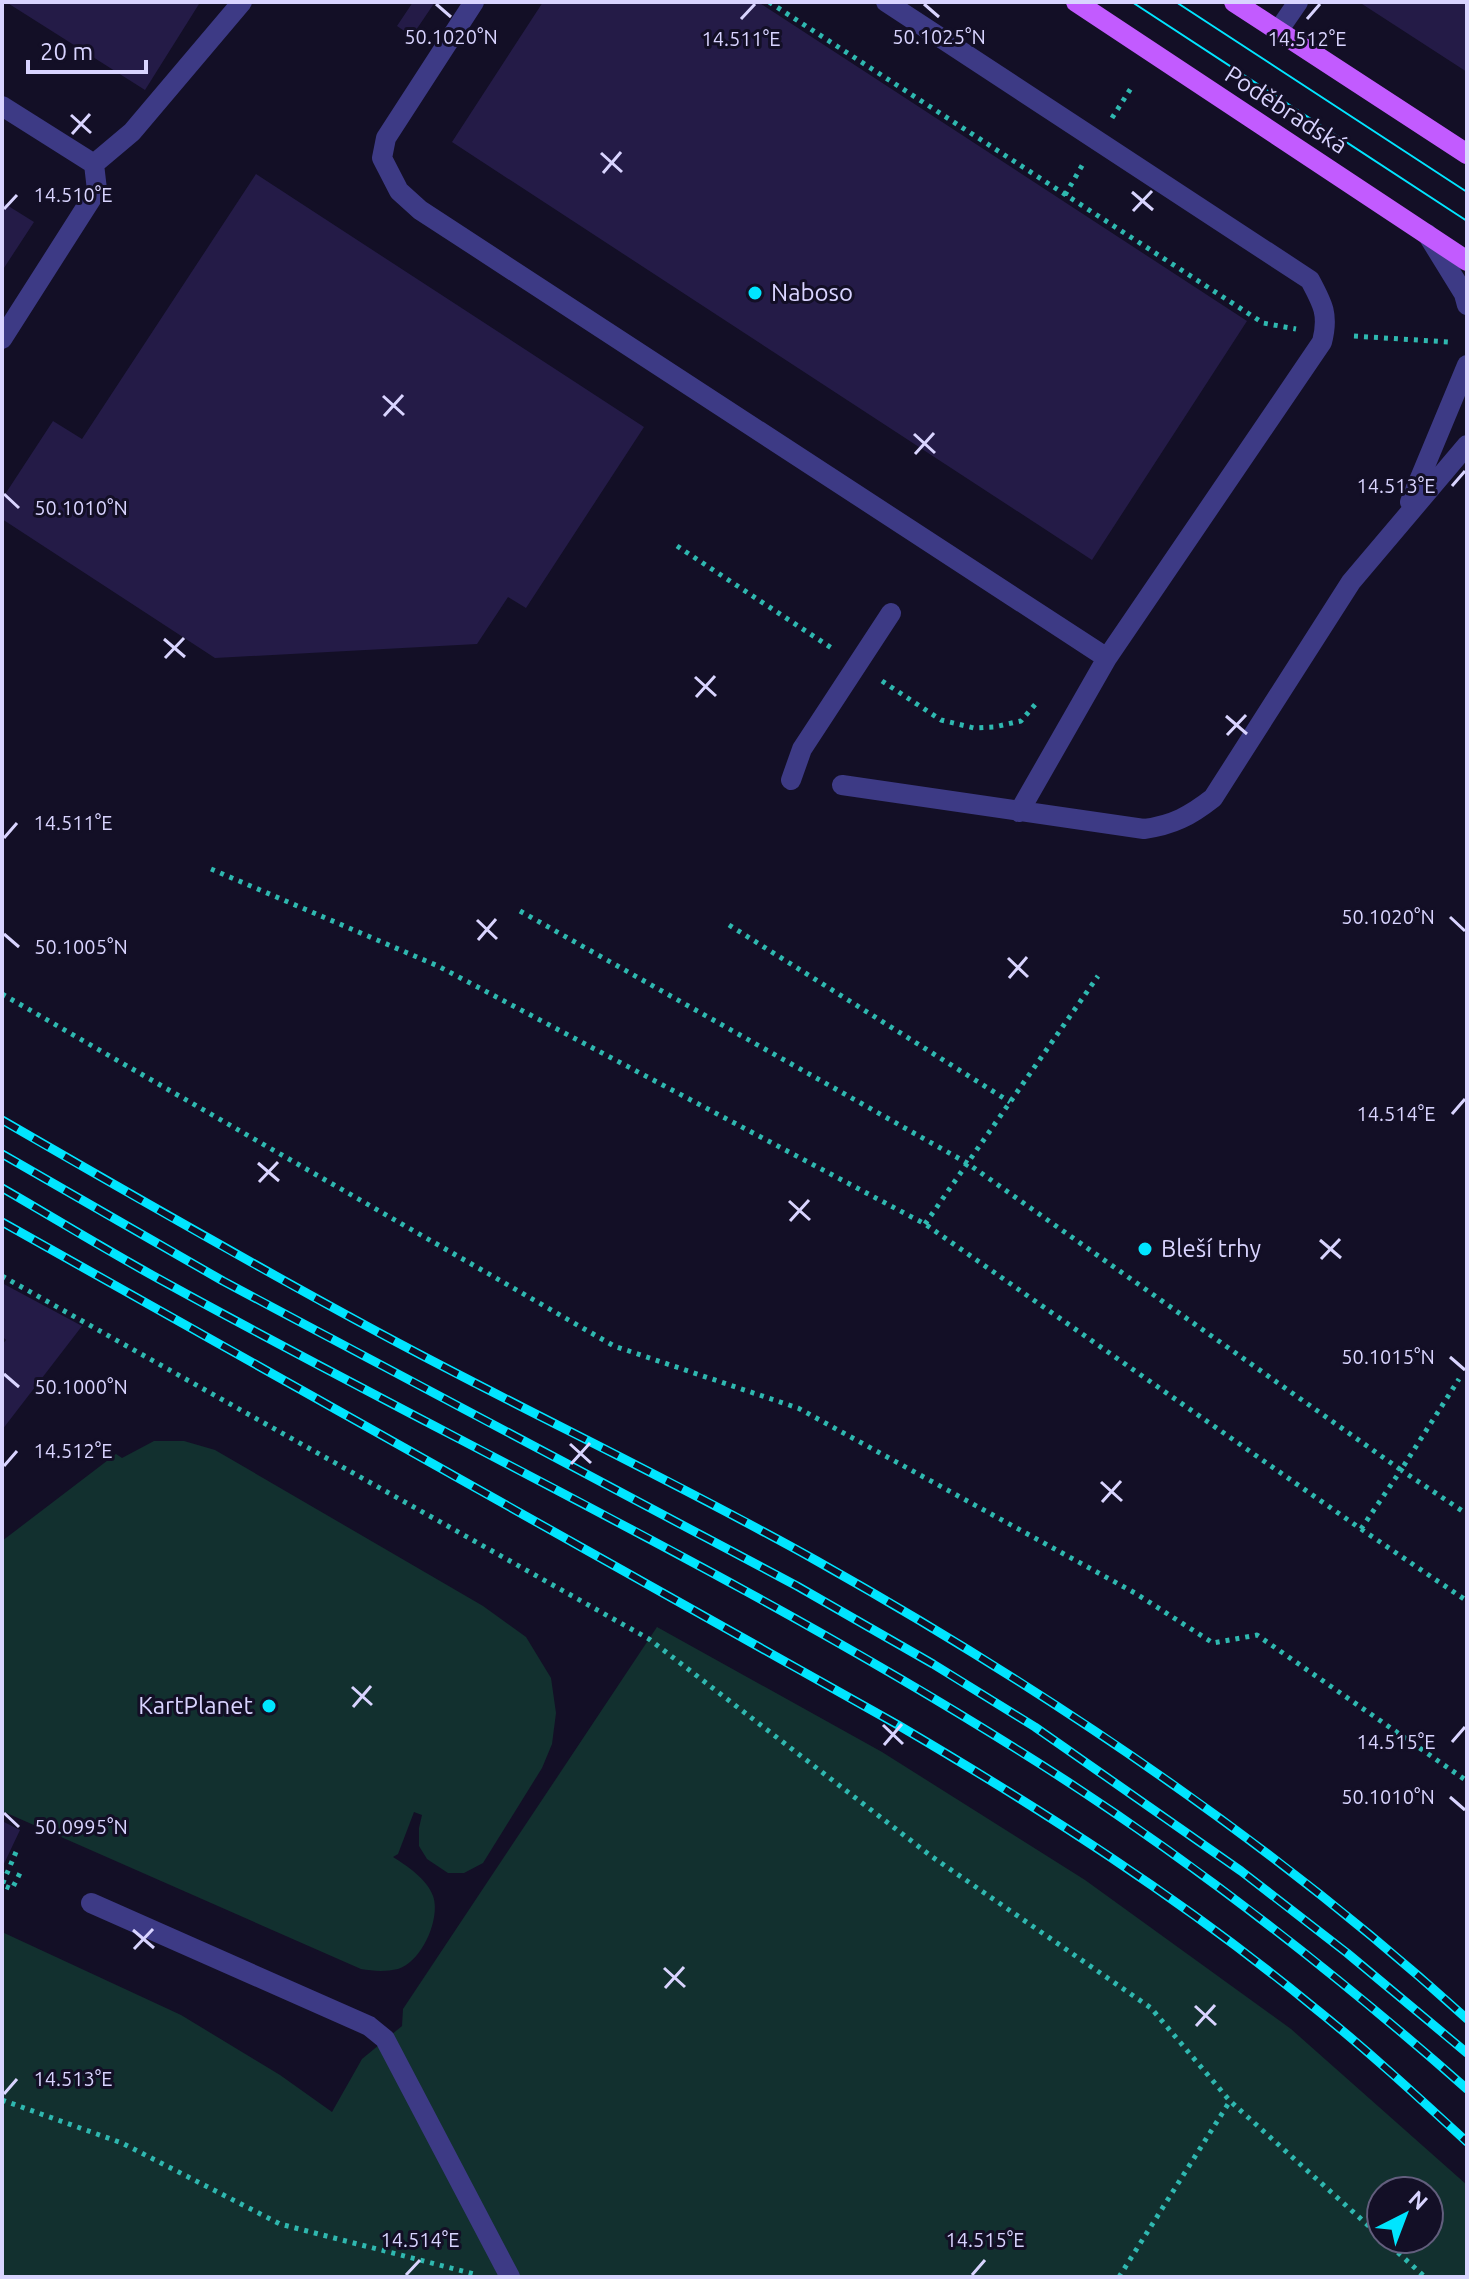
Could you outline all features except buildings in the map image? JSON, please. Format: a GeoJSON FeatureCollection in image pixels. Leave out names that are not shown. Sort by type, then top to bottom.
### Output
{"type":"FeatureCollection","features":[{"type":"Feature","properties":{"kind":"main road","name":"Poděbradská"},"geometry":{"type":"LineString","coordinates":[[1076,2],[1467,261]]}},
{"type":"Feature","properties":{"kind":"main road"},"geometry":{"type":"LineString","coordinates":[[1234,2],[1467,154]]}},
{"type":"Feature","properties":{"kind":"lane"},"geometry":{"type":"LineString","coordinates":[[94,164],[132,132],[242,2]]}},
{"type":"Feature","properties":{"kind":"lane"},"geometry":{"type":"LineString","coordinates":[[474,2],[386,138],[382,158],[399,191],[420,210],[1107,658]]}},
{"type":"Feature","properties":{"kind":"lane"},"geometry":{"type":"LineString","coordinates":[[886,2],[1310,280],[1322,302],[1327,323],[1322,342],[1107,658],[1019,812]]}},
{"type":"Feature","properties":{"kind":"lane"},"geometry":{"type":"LineString","coordinates":[[1278,31],[1298,2]]}},
{"type":"Feature","properties":{"kind":"lane"},"geometry":{"type":"LineString","coordinates":[[2,106],[94,164]]}},
{"type":"Feature","properties":{"kind":"lane"},"geometry":{"type":"LineString","coordinates":[[2,339],[97,190],[94,164]]}},
{"type":"Feature","properties":{"kind":"lane"},"geometry":{"type":"LineString","coordinates":[[1427,234],[1464,294],[1467,305]]}},
{"type":"Feature","properties":{"kind":"lane"},"geometry":{"type":"LineString","coordinates":[[1401,522],[1467,365]]}},
{"type":"Feature","properties":{"kind":"lane"},"geometry":{"type":"LineString","coordinates":[[842,785],[1144,829],[1170,826],[1192,815],[1213,798],[1351,582],[1467,445]]}},
{"type":"Feature","properties":{"kind":"lane"},"geometry":{"type":"LineString","coordinates":[[791,780],[802,749],[891,613]]}},
{"type":"Feature","properties":{"kind":"lane"},"geometry":{"type":"LineString","coordinates":[[91,1903],[369,2026],[385,2039],[510,2277]]}},
{"type":"Feature","properties":{"kind":"path"},"geometry":{"type":"LineString","coordinates":[[769,2],[1263,323],[1324,334],[1448,342]]}},
{"type":"Feature","properties":{"kind":"path"},"geometry":{"type":"LineString","coordinates":[[211,869],[438,966],[925,1224],[1467,1601]]}},
{"type":"Feature","properties":{"kind":"path"},"geometry":{"type":"LineString","coordinates":[[520,911],[967,1163],[1467,1514]]}},
{"type":"Feature","properties":{"kind":"path"},"geometry":{"type":"LineString","coordinates":[[729,925],[1010,1102]]}},
{"type":"Feature","properties":{"kind":"path"},"geometry":{"type":"LineString","coordinates":[[925,1224],[1098,976]]}},
{"type":"Feature","properties":{"kind":"path"},"geometry":{"type":"LineString","coordinates":[[2,994],[614,1346],[798,1408],[1135,1593],[1213,1643],[1257,1635],[1467,1781]]}},
{"type":"Feature","properties":{"kind":"path"},"geometry":{"type":"LineString","coordinates":[[2,1276],[649,1639],[931,1856],[1151,2008],[1230,2101],[1365,2223]]}},
{"type":"Feature","properties":{"kind":"path"},"geometry":{"type":"LineString","coordinates":[[1361,1529],[1459,1379]]}},
{"type":"Feature","properties":{"kind":"path"},"geometry":{"type":"LineString","coordinates":[[16,1852],[2,1885],[12,1889],[20,1873]]}},
{"type":"Feature","properties":{"kind":"path"},"geometry":{"type":"LineString","coordinates":[[2,2100],[122,2143],[280,2224],[487,2277]]}},
{"type":"Feature","properties":{"kind":"path"},"geometry":{"type":"LineString","coordinates":[[1119,2277],[1230,2101]]}},
{"type":"Feature","properties":{"kind":"path"},"geometry":{"type":"LineString","coordinates":[[1401,2255],[1425,2277]]}},
{"type":"Feature","properties":{"kind":"green space"},"geometry":{"type":"Polygon","coordinates":[[[154,1441],[184,1441],[215,1450],[483,1606],[526,1637],[551,1678],[556,1713],[552,1744],[542,1768],[483,1863],[464,1873],[448,1873],[427,1859],[419,1846],[422,1815],[414,1812],[398,1854],[393,1857],[426,1884],[435,1905],[428,1938],[407,1965],[379,1971],[361,1969],[2,1811],[2,1541],[116,1454],[122,1458],[154,1441]]]}},
{"type":"Feature","properties":{"kind":"green space"},"geometry":{"type":"Polygon","coordinates":[[[657,1627],[882,1752],[1085,1880],[1291,2029],[1467,2185],[1467,2277],[2,2277],[2,1932],[181,2015],[280,2075],[332,2112],[362,2059],[402,2026],[403,2009],[657,1627]]]}},
{"type":"Feature","properties":{"kind":"tram line"},"geometry":{"type":"LineString","coordinates":[[1132,2],[1467,221]]}},
{"type":"Feature","properties":{"kind":"tram line"},"geometry":{"type":"LineString","coordinates":[[1176,2],[1467,192]]}},
{"type":"Feature","properties":{"kind":"railway"},"geometry":{"type":"LineString","coordinates":[[2,1120],[387,1337],[817,1561],[988,1662],[1155,1772],[1236,1830],[1315,1891],[1467,2019]]}},
{"type":"Feature","properties":{"kind":"railway"},"geometry":{"type":"LineString","coordinates":[[2,1154],[223,1281],[797,1586],[933,1664],[1035,1727],[1241,1871],[1347,1953],[1467,2053]]}},
{"type":"Feature","properties":{"kind":"railway"},"geometry":{"type":"LineString","coordinates":[[2,1188],[139,1268],[807,1625],[1018,1750],[1135,1827],[1249,1910],[1360,1998],[1467,2089]]}},
{"type":"Feature","properties":{"kind":"railway"},"geometry":{"type":"LineString","coordinates":[[2,1222],[898,1725],[1005,1789],[1161,1892],[1262,1966],[1351,2038],[1467,2142]]}},
{"type":"Feature","properties":{"kind":"place","name":"Naboso"},"geometry":{"type":"Point","coordinates":[755,293]}},
{"type":"Feature","properties":{"kind":"place","name":"Bleší trhy"},"geometry":{"type":"Point","coordinates":[1145,1249]}},
{"type":"Feature","properties":{"kind":"place","name":"KartPlanet"},"geometry":{"type":"Point","coordinates":[269,1706]}}]}
